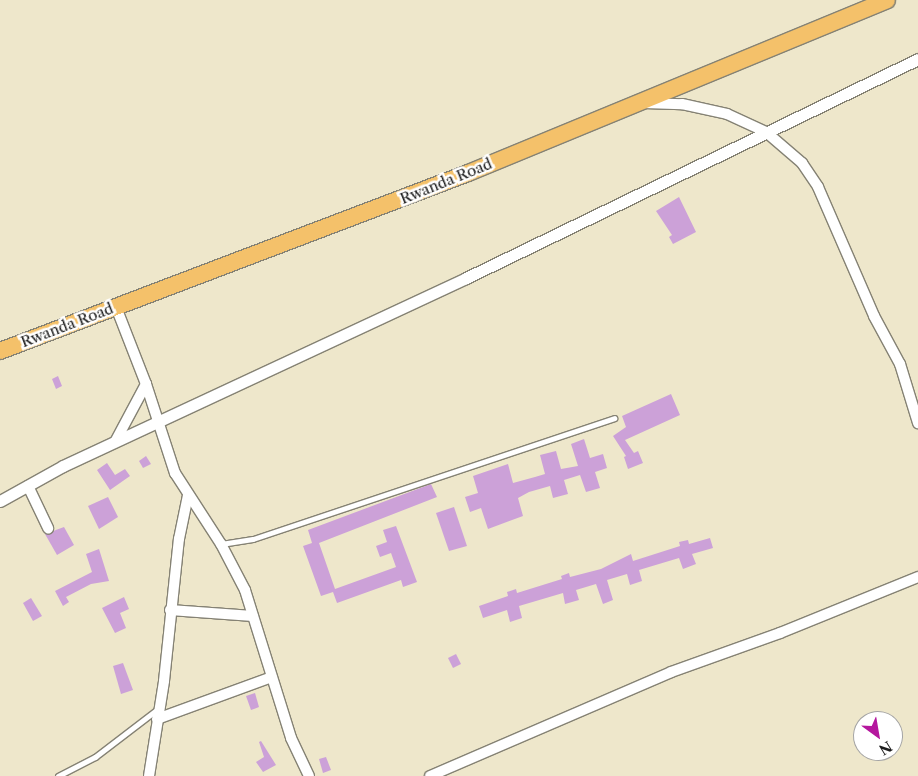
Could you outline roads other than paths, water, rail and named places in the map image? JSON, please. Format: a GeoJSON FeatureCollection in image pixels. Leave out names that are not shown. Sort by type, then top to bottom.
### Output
{"type":"FeatureCollection","features":[{"type":"Feature","properties":{"kind":"highway","name":"Rwanda Road"},"geometry":{"type":"LineString","coordinates":[[0,351],[468,173],[887,0]]}},
{"type":"Feature","properties":{"kind":"street"},"geometry":{"type":"LineString","coordinates":[[0,501],[115,442],[535,245],[918,59]]}},
{"type":"Feature","properties":{"kind":"street"},"geometry":{"type":"LineString","coordinates":[[636,103],[682,104],[708,108],[766,132],[802,163],[818,187],[874,316],[900,364],[918,422]]}},
{"type":"Feature","properties":{"kind":"street"},"geometry":{"type":"LineString","coordinates":[[116,307],[146,384],[168,457],[188,495],[221,544],[242,584],[291,738],[309,776]]}},
{"type":"Feature","properties":{"kind":"street"},"geometry":{"type":"LineString","coordinates":[[115,442],[146,384]]}},
{"type":"Feature","properties":{"kind":"street"},"geometry":{"type":"LineString","coordinates":[[28,486],[48,528]]}},
{"type":"Feature","properties":{"kind":"street"},"geometry":{"type":"LineString","coordinates":[[149,776],[160,708],[170,610],[188,495]]}},
{"type":"Feature","properties":{"kind":"street"},"geometry":{"type":"LineString","coordinates":[[430,776],[671,672],[780,633],[918,577]]}},
{"type":"Feature","properties":{"kind":"street"},"geometry":{"type":"LineString","coordinates":[[170,610],[252,616]]}},
{"type":"Feature","properties":{"kind":"street"},"geometry":{"type":"LineString","coordinates":[[157,719],[272,677]]}},
{"type":"Feature","properties":{"kind":"lane"},"geometry":{"type":"LineString","coordinates":[[221,544],[253,539],[614,418]]}},
{"type":"Feature","properties":{"kind":"lane"},"geometry":{"type":"LineString","coordinates":[[58,776],[95,757],[160,708]]}}]}
